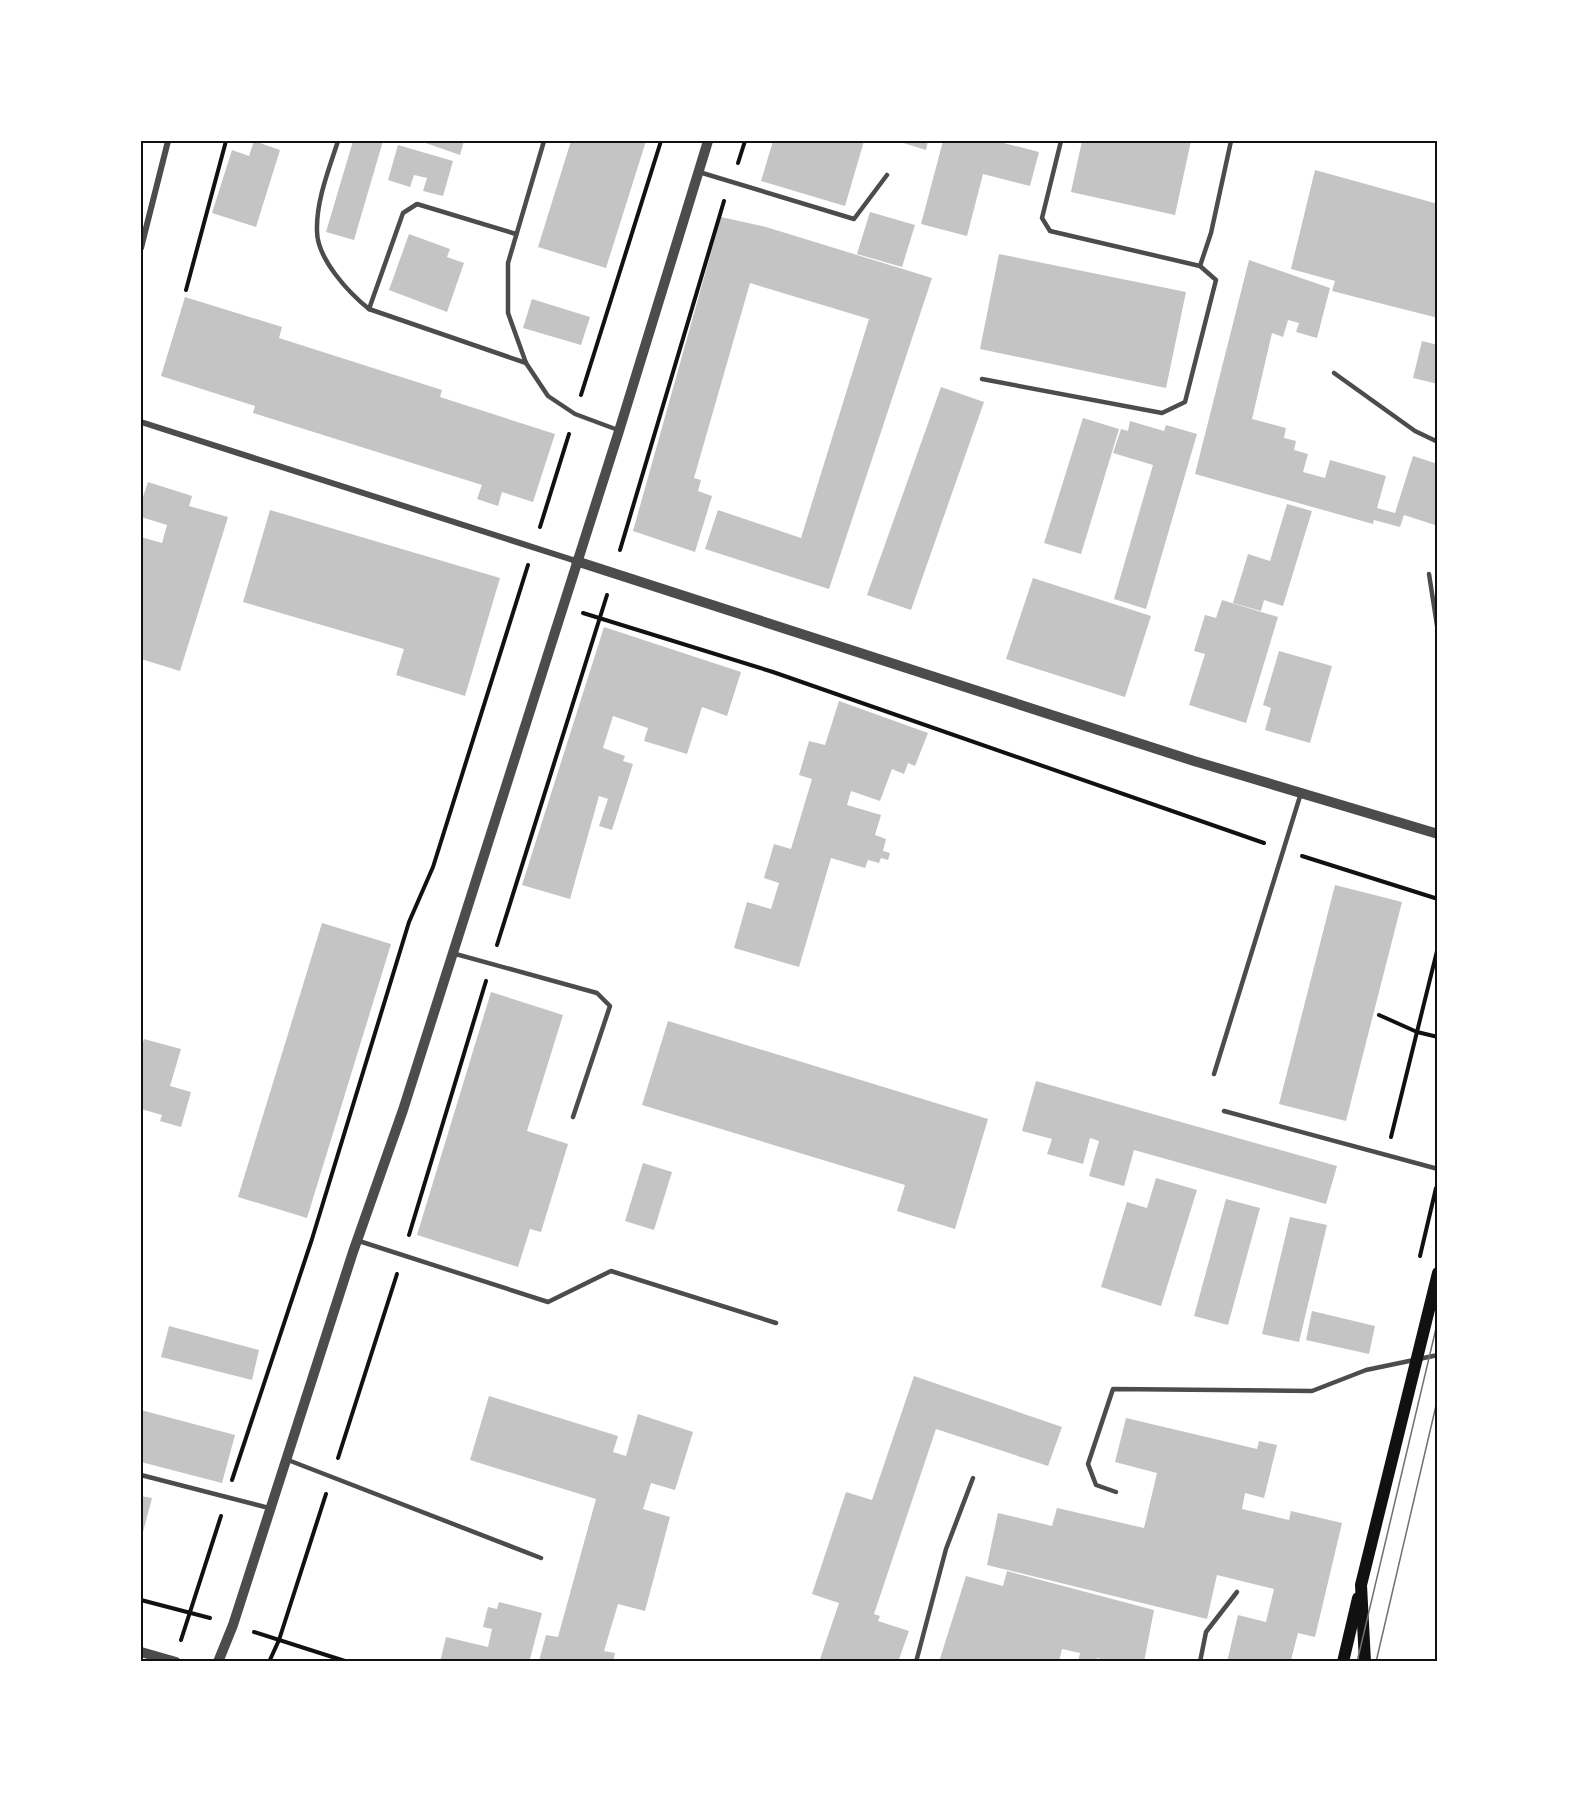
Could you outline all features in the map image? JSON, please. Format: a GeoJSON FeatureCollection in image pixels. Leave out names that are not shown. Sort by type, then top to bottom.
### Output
{"type":"FeatureCollection","features":[{"type":"Feature","properties":{"kind":"main road"},"geometry":{"type":"LineString","coordinates":[[1343,1662],[1438,1273]]}},
{"type":"Feature","properties":{"kind":"main road"},"geometry":{"type":"LineString","coordinates":[[1361,1585],[1365,1662]]}},
{"type":"Feature","properties":{"kind":"street"},"geometry":{"type":"LineString","coordinates":[[141,248],[168,141]]}},
{"type":"Feature","properties":{"kind":"street"},"geometry":{"type":"LineString","coordinates":[[218,1662],[233,1625],[285,1459],[402,1110],[619,430],[708,141]]}},
{"type":"Feature","properties":{"kind":"street"},"geometry":{"type":"LineString","coordinates":[[141,422],[1183,757],[1438,834]]}},
{"type":"Feature","properties":{"kind":"street"},"geometry":{"type":"LineString","coordinates":[[141,1653],[175,1662]]}},
{"type":"Feature","properties":{"kind":"lane"},"geometry":{"type":"LineString","coordinates":[[338,141],[322,193],[316,232],[326,259],[349,293],[369,309],[526,363]]}},
{"type":"Feature","properties":{"kind":"lane"},"geometry":{"type":"LineString","coordinates":[[544,141],[508,263],[508,313],[526,363],[548,396],[575,414],[619,430]]}},
{"type":"Feature","properties":{"kind":"lane"},"geometry":{"type":"LineString","coordinates":[[982,379],[1162,413],[1185,402],[1216,280],[1200,266],[1050,231],[1042,218],[1061,141]]}},
{"type":"Feature","properties":{"kind":"lane"},"geometry":{"type":"LineString","coordinates":[[1200,266],[1211,233],[1232,141]]}},
{"type":"Feature","properties":{"kind":"lane"},"geometry":{"type":"LineString","coordinates":[[699,172],[854,219],[887,175]]}},
{"type":"Feature","properties":{"kind":"lane"},"geometry":{"type":"LineString","coordinates":[[369,309],[403,213],[417,204],[516,234]]}},
{"type":"Feature","properties":{"kind":"lane"},"geometry":{"type":"LineString","coordinates":[[1334,373],[1415,431],[1438,442]]}},
{"type":"Feature","properties":{"kind":"lane"},"geometry":{"type":"LineString","coordinates":[[1429,574],[1438,632]]}},
{"type":"Feature","properties":{"kind":"lane"},"geometry":{"type":"LineString","coordinates":[[1214,1074],[1301,792]]}},
{"type":"Feature","properties":{"kind":"lane"},"geometry":{"type":"LineString","coordinates":[[451,952],[597,993],[610,1006],[573,1117]]}},
{"type":"Feature","properties":{"kind":"lane"},"geometry":{"type":"LineString","coordinates":[[1224,1111],[1438,1169]]}},
{"type":"Feature","properties":{"kind":"lane"},"geometry":{"type":"LineString","coordinates":[[357,1240],[548,1302],[611,1271],[776,1323]]}},
{"type":"Feature","properties":{"kind":"lane"},"geometry":{"type":"LineString","coordinates":[[1116,1492],[1096,1485],[1088,1464],[1113,1389],[1312,1391],[1366,1370],[1438,1355]]}},
{"type":"Feature","properties":{"kind":"lane"},"geometry":{"type":"LineString","coordinates":[[285,1459],[541,1558]]}},
{"type":"Feature","properties":{"kind":"lane"},"geometry":{"type":"LineString","coordinates":[[141,1475],[270,1509]]}},
{"type":"Feature","properties":{"kind":"lane"},"geometry":{"type":"LineString","coordinates":[[916,1662],[946,1549],[973,1478]]}},
{"type":"Feature","properties":{"kind":"lane"},"geometry":{"type":"LineString","coordinates":[[1200,1662],[1206,1632],[1237,1592]]}},
{"type":"Feature","properties":{"kind":"path"},"geometry":{"type":"LineString","coordinates":[[186,290],[226,141]]}},
{"type":"Feature","properties":{"kind":"path"},"geometry":{"type":"LineString","coordinates":[[175,1662],[312,1239],[409,922],[433,867],[661,141]]}},
{"type":"Feature","properties":{"kind":"path"},"geometry":{"type":"LineString","coordinates":[[269,1662],[279,1640],[403,1256],[491,964],[600,619],[719,212],[732,183],[745,141]]}},
{"type":"Feature","properties":{"kind":"path"},"geometry":{"type":"LineString","coordinates":[[562,606],[773,672],[1282,849],[1438,899]]}},
{"type":"Feature","properties":{"kind":"path"},"geometry":{"type":"LineString","coordinates":[[1387,1156],[1438,948]]}},
{"type":"Feature","properties":{"kind":"path"},"geometry":{"type":"LineString","coordinates":[[1379,1015],[1417,1032],[1438,1037]]}},
{"type":"Feature","properties":{"kind":"building"},"geometry":{"type":"Polygon","coordinates":[[[254,141],[280,150],[256,227],[212,213],[232,150],[249,156],[254,141]]]}},
{"type":"Feature","properties":{"kind":"building"},"geometry":{"type":"Polygon","coordinates":[[[353,141],[383,141],[354,240],[326,232],[353,141]]]}},
{"type":"Feature","properties":{"kind":"building"},"geometry":{"type":"Polygon","coordinates":[[[420,141],[464,141],[460,155],[420,141]]]}},
{"type":"Feature","properties":{"kind":"building"},"geometry":{"type":"Polygon","coordinates":[[[571,141],[646,141],[606,268],[538,247],[571,141]]]}},
{"type":"Feature","properties":{"kind":"building"},"geometry":{"type":"Polygon","coordinates":[[[773,141],[864,141],[845,206],[761,181],[773,141]]]}},
{"type":"Feature","properties":{"kind":"building"},"geometry":{"type":"Polygon","coordinates":[[[897,141],[928,141],[926,150],[897,141]]]}},
{"type":"Feature","properties":{"kind":"building"},"geometry":{"type":"Polygon","coordinates":[[[943,141],[996,141],[1039,152],[1030,186],[983,174],[967,236],[921,224],[943,141]]]}},
{"type":"Feature","properties":{"kind":"building"},"geometry":{"type":"Polygon","coordinates":[[[1082,141],[1191,141],[1175,215],[1071,192],[1082,141]]]}},
{"type":"Feature","properties":{"kind":"building"},"geometry":{"type":"Polygon","coordinates":[[[398,145],[453,161],[443,196],[423,191],[427,178],[414,175],[410,187],[388,180],[398,145]]]}},
{"type":"Feature","properties":{"kind":"building"},"geometry":{"type":"Polygon","coordinates":[[[1315,170],[1438,204],[1438,318],[1332,291],[1335,281],[1291,269],[1315,170]]]}},
{"type":"Feature","properties":{"kind":"building"},"geometry":{"type":"Polygon","coordinates":[[[870,212],[915,225],[902,267],[857,254],[870,212]]]}},
{"type":"Feature","properties":{"kind":"building"},"geometry":{"type":"Polygon","coordinates":[[[721,217],[766,227],[932,278],[829,589],[705,549],[718,510],[801,538],[869,319],[750,283],[694,478],[701,480],[698,491],[712,496],[695,552],[633,531],[721,217]]]}},
{"type":"Feature","properties":{"kind":"building"},"geometry":{"type":"Polygon","coordinates":[[[409,234],[450,249],[447,257],[464,263],[447,312],[389,290],[409,234]]]}},
{"type":"Feature","properties":{"kind":"building"},"geometry":{"type":"Polygon","coordinates":[[[999,254],[1186,292],[1166,388],[980,349],[999,254]]]}},
{"type":"Feature","properties":{"kind":"building"},"geometry":{"type":"Polygon","coordinates":[[[1249,260],[1330,288],[1317,338],[1296,332],[1299,323],[1288,320],[1283,337],[1272,333],[1252,419],[1286,428],[1284,438],[1296,441],[1294,450],[1308,454],[1303,472],[1325,478],[1330,460],[1386,476],[1377,508],[1395,513],[1413,456],[1438,464],[1438,526],[1404,515],[1400,527],[1374,520],[1373,524],[1195,474],[1249,260]]]}},
{"type":"Feature","properties":{"kind":"building"},"geometry":{"type":"Polygon","coordinates":[[[185,297],[282,327],[279,338],[442,390],[440,397],[555,434],[533,502],[502,492],[498,506],[477,499],[482,485],[253,413],[255,406],[161,376],[185,297]]]}},
{"type":"Feature","properties":{"kind":"building"},"geometry":{"type":"Polygon","coordinates":[[[532,299],[590,317],[581,345],[523,328],[532,299]]]}},
{"type":"Feature","properties":{"kind":"building"},"geometry":{"type":"Polygon","coordinates":[[[1422,341],[1438,345],[1438,384],[1413,378],[1422,341]]]}},
{"type":"Feature","properties":{"kind":"building"},"geometry":{"type":"Polygon","coordinates":[[[941,387],[984,402],[911,610],[867,595],[941,387]]]}},
{"type":"Feature","properties":{"kind":"building"},"geometry":{"type":"Polygon","coordinates":[[[1083,418],[1119,429],[1081,554],[1044,543],[1083,418]]]}},
{"type":"Feature","properties":{"kind":"building"},"geometry":{"type":"Polygon","coordinates":[[[1130,421],[1164,431],[1166,425],[1197,434],[1146,609],[1114,599],[1153,465],[1113,453],[1121,429],[1128,431],[1130,421]]]}},
{"type":"Feature","properties":{"kind":"building"},"geometry":{"type":"Polygon","coordinates":[[[148,482],[192,496],[189,506],[228,517],[180,671],[141,659],[141,537],[162,543],[167,525],[141,517],[141,503],[148,482]]]}},
{"type":"Feature","properties":{"kind":"building"},"geometry":{"type":"Polygon","coordinates":[[[1287,504],[1312,511],[1283,606],[1264,600],[1261,611],[1233,603],[1248,554],[1270,561],[1287,504]]]}},
{"type":"Feature","properties":{"kind":"building"},"geometry":{"type":"Polygon","coordinates":[[[270,510],[500,578],[465,696],[396,675],[404,649],[243,602],[270,510]]]}},
{"type":"Feature","properties":{"kind":"building"},"geometry":{"type":"Polygon","coordinates":[[[1033,578],[1151,616],[1125,697],[1006,659],[1033,578]]]}},
{"type":"Feature","properties":{"kind":"building"},"geometry":{"type":"Polygon","coordinates":[[[1222,600],[1278,617],[1246,723],[1189,705],[1205,654],[1194,651],[1205,615],[1216,618],[1222,600]]]}},
{"type":"Feature","properties":{"kind":"building"},"geometry":{"type":"Polygon","coordinates":[[[604,627],[741,672],[727,716],[702,707],[687,754],[644,741],[648,728],[613,716],[603,748],[625,756],[623,761],[633,764],[612,830],[599,826],[608,799],[599,796],[570,899],[522,885],[604,627]]]}},
{"type":"Feature","properties":{"kind":"building"},"geometry":{"type":"Polygon","coordinates":[[[1279,651],[1332,666],[1310,743],[1265,730],[1271,708],[1263,705],[1279,651]]]}},
{"type":"Feature","properties":{"kind":"building"},"geometry":{"type":"Polygon","coordinates":[[[839,701],[928,733],[915,766],[908,763],[904,774],[892,769],[880,801],[851,791],[847,805],[881,815],[875,835],[886,839],[883,851],[890,853],[888,860],[881,858],[879,863],[868,860],[865,868],[831,858],[799,967],[734,948],[747,902],[771,909],[779,883],[764,878],[774,844],[791,849],[812,779],[799,775],[809,741],[825,745],[839,701]]]}},
{"type":"Feature","properties":{"kind":"building"},"geometry":{"type":"Polygon","coordinates":[[[1335,885],[1402,902],[1346,1121],[1279,1104],[1335,885]]]}},
{"type":"Feature","properties":{"kind":"building"},"geometry":{"type":"Polygon","coordinates":[[[322,923],[391,944],[307,1218],[238,1197],[322,923]]]}},
{"type":"Feature","properties":{"kind":"building"},"geometry":{"type":"Polygon","coordinates":[[[491,992],[563,1015],[527,1131],[568,1144],[541,1232],[530,1229],[518,1267],[417,1235],[491,992]]]}},
{"type":"Feature","properties":{"kind":"building"},"geometry":{"type":"Polygon","coordinates":[[[668,1021],[988,1119],[955,1229],[897,1211],[905,1185],[642,1105],[668,1021]]]}},
{"type":"Feature","properties":{"kind":"building"},"geometry":{"type":"Polygon","coordinates":[[[144,1039],[181,1049],[170,1086],[191,1092],[181,1127],[160,1121],[162,1115],[141,1109],[141,1049],[144,1039]]]}},
{"type":"Feature","properties":{"kind":"building"},"geometry":{"type":"Polygon","coordinates":[[[1036,1081],[1337,1166],[1326,1204],[1134,1150],[1124,1186],[1089,1176],[1099,1141],[1090,1138],[1083,1164],[1047,1154],[1052,1139],[1022,1131],[1036,1081]]]}},
{"type":"Feature","properties":{"kind":"building"},"geometry":{"type":"Polygon","coordinates":[[[643,1163],[672,1172],[654,1230],[625,1221],[643,1163]]]}},
{"type":"Feature","properties":{"kind":"building"},"geometry":{"type":"Polygon","coordinates":[[[1156,1178],[1197,1190],[1161,1306],[1101,1287],[1127,1202],[1147,1208],[1156,1178]]]}},
{"type":"Feature","properties":{"kind":"building"},"geometry":{"type":"Polygon","coordinates":[[[1226,1199],[1260,1208],[1228,1325],[1194,1316],[1226,1199]]]}},
{"type":"Feature","properties":{"kind":"building"},"geometry":{"type":"Polygon","coordinates":[[[1290,1217],[1327,1225],[1299,1342],[1262,1334],[1290,1217]]]}},
{"type":"Feature","properties":{"kind":"building"},"geometry":{"type":"Polygon","coordinates":[[[1312,1311],[1375,1326],[1369,1354],[1306,1340],[1312,1311]]]}},
{"type":"Feature","properties":{"kind":"building"},"geometry":{"type":"Polygon","coordinates":[[[169,1326],[259,1350],[252,1380],[161,1357],[169,1326]]]}},
{"type":"Feature","properties":{"kind":"building"},"geometry":{"type":"Polygon","coordinates":[[[914,1376],[1062,1427],[1048,1466],[936,1429],[874,1614],[880,1616],[878,1621],[909,1631],[898,1662],[819,1662],[839,1603],[812,1594],[846,1492],[872,1500],[914,1376]]]}},
{"type":"Feature","properties":{"kind":"building"},"geometry":{"type":"Polygon","coordinates":[[[489,1396],[618,1436],[613,1452],[626,1456],[638,1414],[693,1432],[675,1490],[651,1483],[643,1509],[670,1517],[645,1611],[618,1604],[604,1651],[615,1653],[613,1662],[440,1662],[446,1637],[488,1647],[492,1629],[483,1627],[488,1607],[497,1609],[499,1602],[542,1613],[530,1659],[539,1661],[546,1635],[558,1637],[596,1499],[470,1460],[489,1396]]]}},
{"type":"Feature","properties":{"kind":"building"},"geometry":{"type":"Polygon","coordinates":[[[141,1410],[235,1435],[222,1483],[141,1462],[141,1410]]]}},
{"type":"Feature","properties":{"kind":"building"},"geometry":{"type":"Polygon","coordinates":[[[1126,1418],[1257,1449],[1259,1441],[1277,1445],[1264,1498],[1245,1493],[1242,1509],[1289,1520],[1291,1511],[1342,1523],[1315,1637],[1298,1633],[1291,1660],[1227,1662],[1238,1615],[1266,1622],[1274,1589],[1217,1575],[1207,1619],[987,1565],[998,1513],[1052,1526],[1057,1508],[1144,1528],[1157,1473],[1115,1462],[1126,1418]]]}},
{"type":"Feature","properties":{"kind":"building"},"geometry":{"type":"Polygon","coordinates":[[[141,1496],[152,1498],[142,1536],[141,1536],[141,1496]]]}},
{"type":"Feature","properties":{"kind":"building"},"geometry":{"type":"Polygon","coordinates":[[[1007,1571],[1154,1610],[1144,1662],[1113,1662],[1097,1658],[1096,1662],[1078,1662],[1080,1653],[1062,1649],[1059,1662],[939,1662],[966,1576],[1003,1586],[1007,1571]]]}},
{"type":"Feature","properties":{"kind":"tram line"},"geometry":{"type":"LineString","coordinates":[[1357,1662],[1438,1320]]}},
{"type":"Feature","properties":{"kind":"tram line"},"geometry":{"type":"LineString","coordinates":[[1376,1662],[1438,1397]]}}]}
